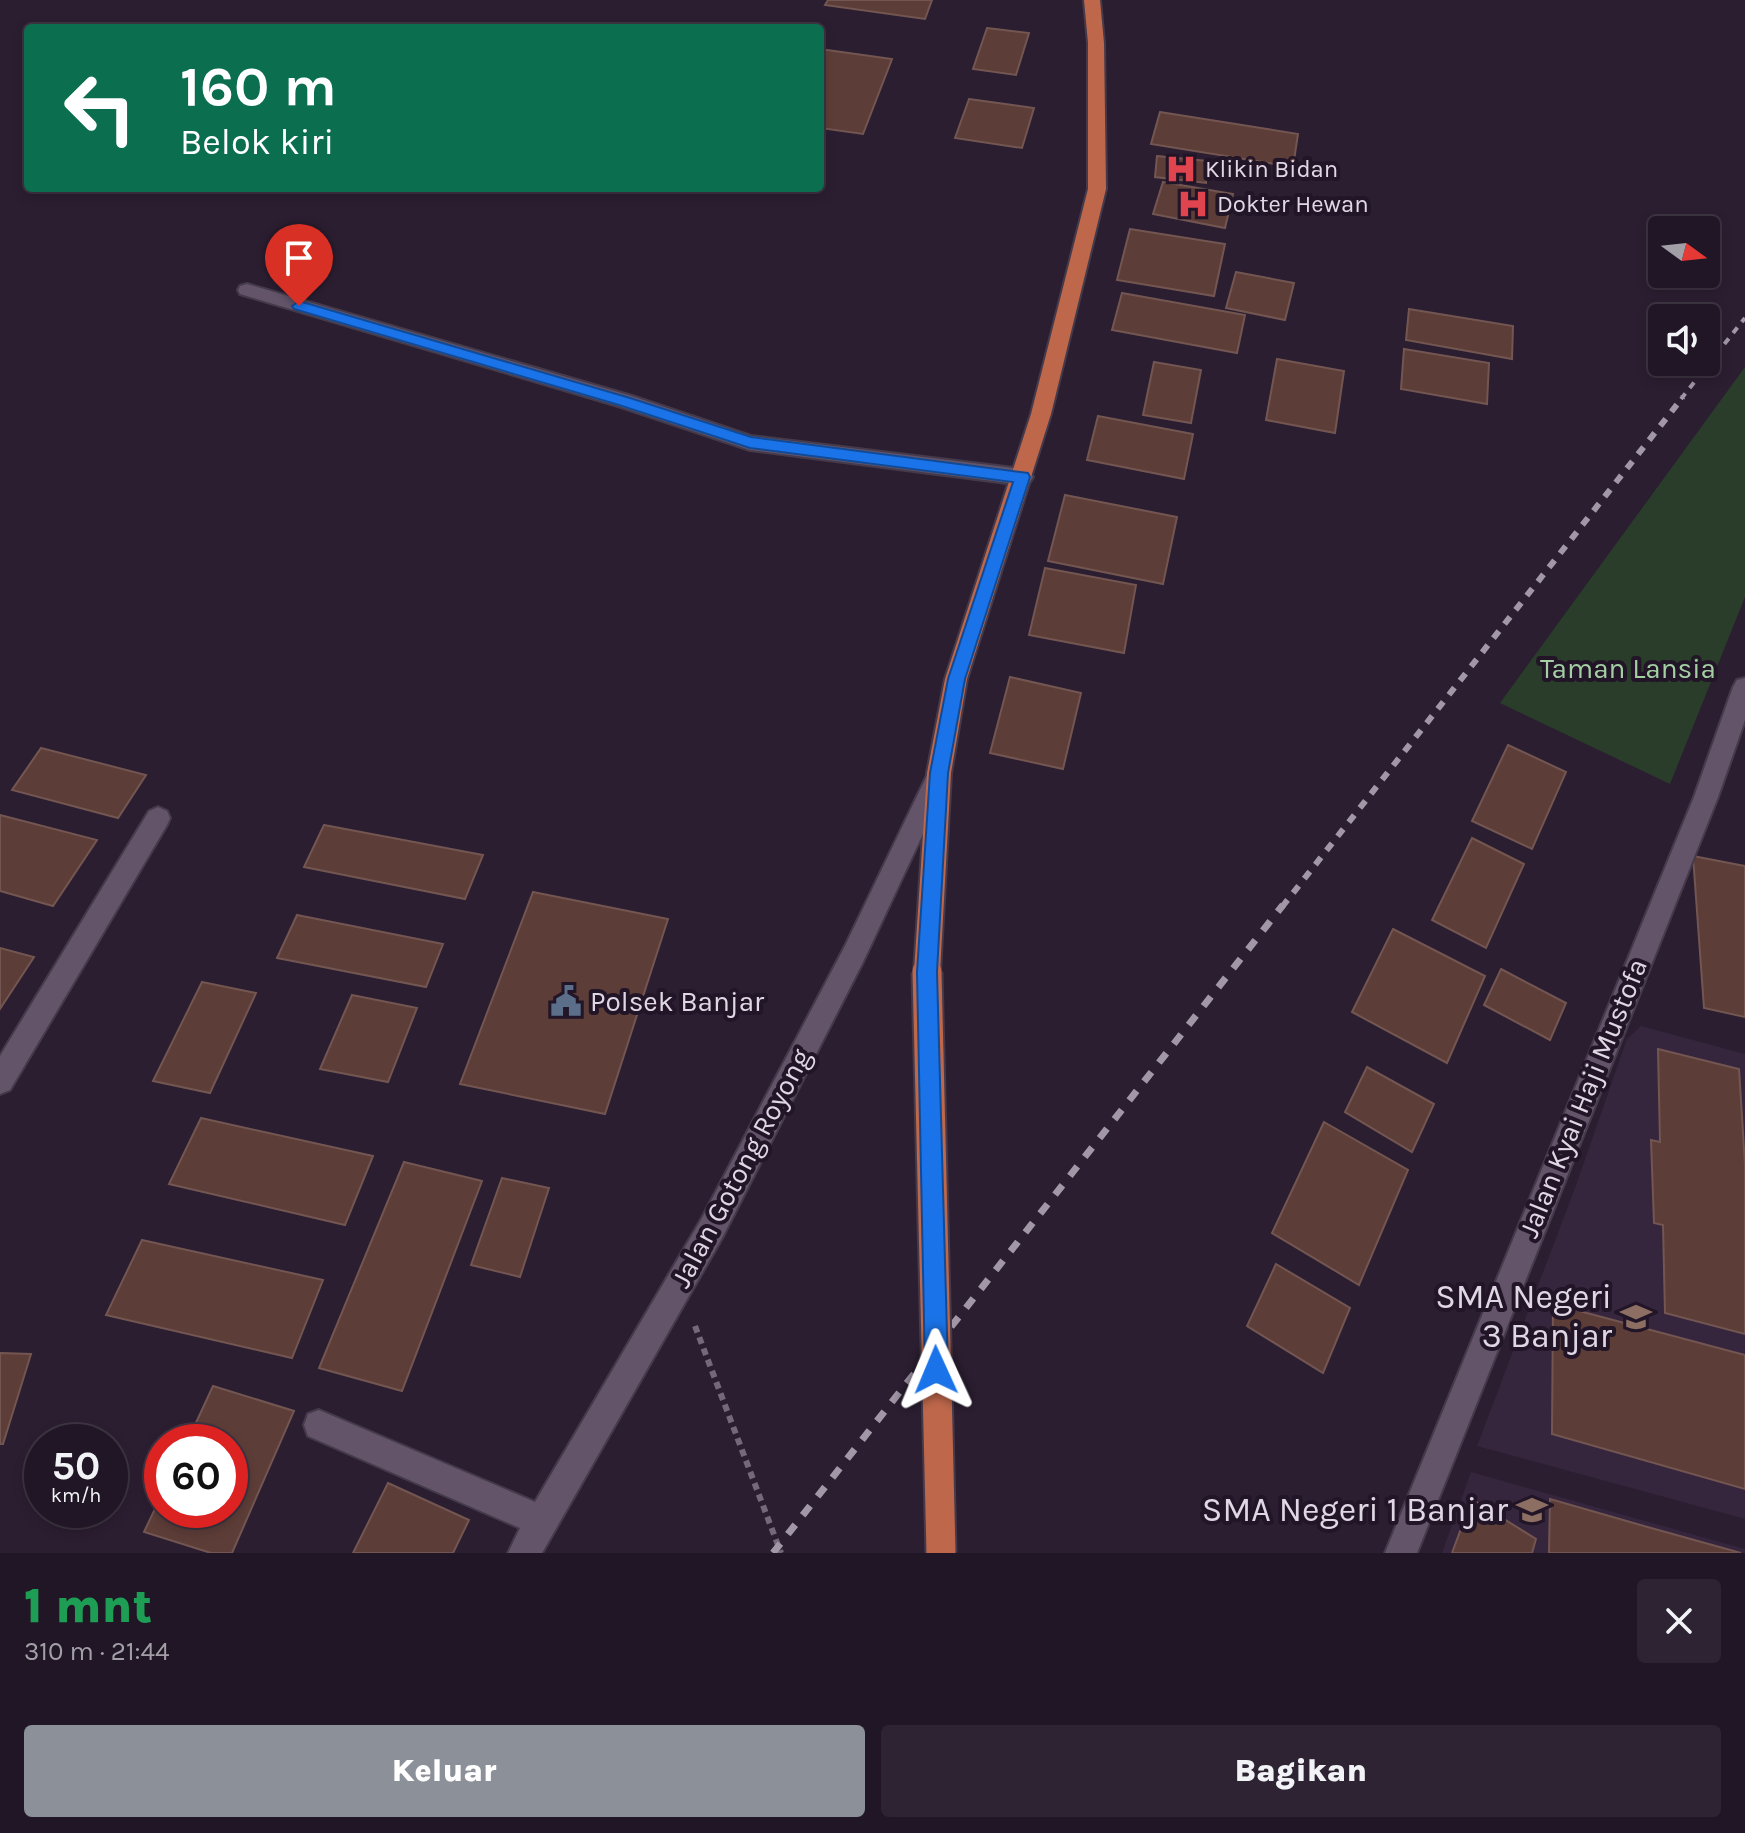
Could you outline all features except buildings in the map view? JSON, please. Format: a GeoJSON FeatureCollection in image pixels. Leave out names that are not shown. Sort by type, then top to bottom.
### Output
{"type":"FeatureCollection","features":[{"type":"Feature","properties":{"kind":"main road"},"geometry":{"type":"LineString","coordinates":[[941,1553],[927,972],[939,773],[956,679],[1023,477],[1097,189],[1096,43],[1092,0]]}},
{"type":"Feature","properties":{"kind":"street"},"geometry":{"type":"LineString","coordinates":[[247,290],[625,401],[750,443],[1023,477]]}},
{"type":"Feature","properties":{"kind":"street","name":"Jalan Kyai Haji Mustofa"},"geometry":{"type":"LineString","coordinates":[[1401,1553],[1706,797],[1745,687]]}},
{"type":"Feature","properties":{"kind":"street","name":"Jalan Gotong Royong"},"geometry":{"type":"LineString","coordinates":[[524,1553],[679,1285],[854,954],[939,773]]}},
{"type":"Feature","properties":{"kind":"street"},"geometry":{"type":"LineString","coordinates":[[0,1081],[158,818]]}},
{"type":"Feature","properties":{"kind":"street"},"geometry":{"type":"LineString","coordinates":[[319,1425],[541,1521]]}},
{"type":"Feature","properties":{"kind":"path"},"geometry":{"type":"LineString","coordinates":[[679,1285],[781,1553]]}},
{"type":"Feature","properties":{"kind":"shaded area","name":"SMA Negeri 3 Banjar"},"geometry":{"type":"Polygon","coordinates":[[[1641,1026],[1745,1054],[1745,1519],[1477,1446],[1575,1188],[1627,1039],[1641,1026]]]}},
{"type":"Feature","properties":{"kind":"shaded area","name":"SMA Negeri 1 Banjar"},"geometry":{"type":"Polygon","coordinates":[[[1471,1472],[1745,1549],[1745,1553],[1442,1553],[1471,1472]]]}},
{"type":"Feature","properties":{"kind":"green space","name":"Taman Lansia"},"geometry":{"type":"Polygon","coordinates":[[[1745,367],[1745,597],[1670,784],[1500,703],[1745,367]]]}},
{"type":"Feature","properties":{"kind":"railway"},"geometry":{"type":"LineString","coordinates":[[1681,399],[1745,318]]}},
{"type":"Feature","properties":{"kind":"railway"},"geometry":{"type":"LineString","coordinates":[[1282,907],[1683,397]]}},
{"type":"Feature","properties":{"kind":"railway"},"geometry":{"type":"LineString","coordinates":[[773,1553],[1283,905]]}},
{"type":"Feature","properties":{"kind":"place","name":"Klikin Bidan"},"geometry":{"type":"Point","coordinates":[1181,169]}},
{"type":"Feature","properties":{"kind":"place","name":"Dokter Hewan"},"geometry":{"type":"Point","coordinates":[1193,204]}},
{"type":"Feature","properties":{"kind":"place","name":"Polsek Banjar"},"geometry":{"type":"Point","coordinates":[566,1001]}},
{"type":"Feature","properties":{"kind":"place","name":"SMA Negeri 3 Banjar"},"geometry":{"type":"Point","coordinates":[1636,1317]}},
{"type":"Feature","properties":{"kind":"place","name":"SMA Negeri 1 Banjar"},"geometry":{"type":"Point","coordinates":[1532,1510]}},
{"type":"Feature","properties":{"kind":"route"},"geometry":{"type":"LineString","coordinates":[[299,306],[625,401],[750,443],[1023,477],[956,679],[939,773],[927,972],[936,1370]]}}]}
